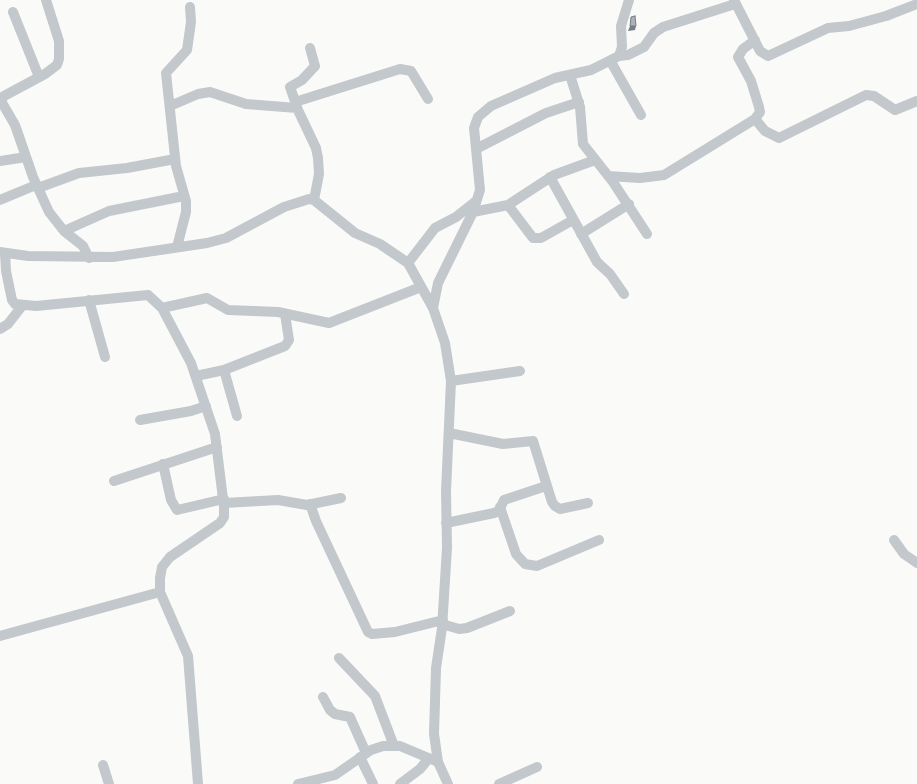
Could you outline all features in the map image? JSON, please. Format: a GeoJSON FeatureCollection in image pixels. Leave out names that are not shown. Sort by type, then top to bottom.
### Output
{"type":"FeatureCollection","features":[{"type":"Feature","properties":{"kind":"street"},"geometry":{"type":"LineString","coordinates":[[46,0],[58,41],[59,59],[52,69],[1,96],[2,104],[15,125],[37,187],[50,212],[64,231],[83,246],[88,258]]}},
{"type":"Feature","properties":{"kind":"street"},"geometry":{"type":"LineString","coordinates":[[615,59],[622,47],[621,26],[629,0]]}},
{"type":"Feature","properties":{"kind":"street"},"geometry":{"type":"LineString","coordinates":[[433,308],[438,283],[474,207],[480,190],[474,128],[478,117],[491,106],[555,78],[591,70],[628,55],[644,47],[654,33],[662,26],[734,2],[764,55],[768,56],[828,28],[849,26],[886,16],[917,4]]}},
{"type":"Feature","properties":{"kind":"street"},"geometry":{"type":"LineString","coordinates":[[178,247],[186,212],[175,159],[166,73],[187,50],[191,22],[190,7]]}},
{"type":"Feature","properties":{"kind":"street"},"geometry":{"type":"LineString","coordinates":[[13,12],[39,77]]}},
{"type":"Feature","properties":{"kind":"street"},"geometry":{"type":"LineString","coordinates":[[608,176],[640,178],[664,175],[755,119],[760,112],[751,81],[738,57],[743,49],[755,40]]}},
{"type":"Feature","properties":{"kind":"street"},"geometry":{"type":"LineString","coordinates":[[310,48],[315,66],[302,80],[290,87],[296,105],[316,148],[318,174],[314,200]]}},
{"type":"Feature","properties":{"kind":"street"},"geometry":{"type":"LineString","coordinates":[[615,59],[641,115]]}},
{"type":"Feature","properties":{"kind":"street"},"geometry":{"type":"LineString","coordinates":[[170,106],[198,94],[210,92],[246,104],[296,105],[400,69],[411,71],[428,98]]}},
{"type":"Feature","properties":{"kind":"street"},"geometry":{"type":"LineString","coordinates":[[570,75],[579,102],[583,144],[629,204],[647,234]]}},
{"type":"Feature","properties":{"kind":"street"},"geometry":{"type":"LineString","coordinates":[[755,119],[765,132],[779,138],[866,95],[874,96],[895,110],[917,101]]}},
{"type":"Feature","properties":{"kind":"street"},"geometry":{"type":"LineString","coordinates":[[476,149],[546,113],[579,102]]}},
{"type":"Feature","properties":{"kind":"street"},"geometry":{"type":"LineString","coordinates":[[0,161],[26,157]]}},
{"type":"Feature","properties":{"kind":"street"},"geometry":{"type":"LineString","coordinates":[[0,200],[79,173],[127,168],[175,159]]}},
{"type":"Feature","properties":{"kind":"street"},"geometry":{"type":"LineString","coordinates":[[408,263],[435,228],[474,207],[508,205],[550,177],[595,160]]}},
{"type":"Feature","properties":{"kind":"street"},"geometry":{"type":"LineString","coordinates":[[550,177],[597,262],[610,274],[624,294]]}},
{"type":"Feature","properties":{"kind":"street"},"geometry":{"type":"LineString","coordinates":[[64,231],[109,211],[184,196]]}},
{"type":"Feature","properties":{"kind":"street"},"geometry":{"type":"LineString","coordinates":[[198,784],[188,656],[160,592],[162,567],[170,557],[220,523],[224,518],[224,501],[217,447],[196,376],[162,308],[148,295],[22,306],[15,304],[12,300],[2,253],[88,258],[113,257],[178,247],[226,238],[284,208],[309,199],[314,200],[355,233],[380,244],[408,263],[433,308],[445,343],[452,381],[442,622],[436,668],[433,760]]}},
{"type":"Feature","properties":{"kind":"street"},"geometry":{"type":"LineString","coordinates":[[581,234],[629,204]]}},
{"type":"Feature","properties":{"kind":"street"},"geometry":{"type":"LineString","coordinates":[[508,205],[533,238],[541,238],[573,220]]}},
{"type":"Feature","properties":{"kind":"street"},"geometry":{"type":"LineString","coordinates":[[162,308],[207,298],[228,310],[285,314],[329,323],[422,288]]}},
{"type":"Feature","properties":{"kind":"street"},"geometry":{"type":"LineString","coordinates":[[89,300],[105,356]]}},
{"type":"Feature","properties":{"kind":"street"},"geometry":{"type":"LineString","coordinates":[[0,329],[8,324],[22,306]]}},
{"type":"Feature","properties":{"kind":"street"},"geometry":{"type":"LineString","coordinates":[[196,376],[224,370],[288,343],[285,314]]}},
{"type":"Feature","properties":{"kind":"street"},"geometry":{"type":"LineString","coordinates":[[224,370],[237,416]]}},
{"type":"Feature","properties":{"kind":"street"},"geometry":{"type":"LineString","coordinates":[[452,381],[520,371]]}},
{"type":"Feature","properties":{"kind":"street"},"geometry":{"type":"LineString","coordinates":[[140,420],[206,406]]}},
{"type":"Feature","properties":{"kind":"street"},"geometry":{"type":"LineString","coordinates":[[449,433],[503,444],[533,441],[552,502],[560,509],[588,503]]}},
{"type":"Feature","properties":{"kind":"street"},"geometry":{"type":"LineString","coordinates":[[114,482],[217,447]]}},
{"type":"Feature","properties":{"kind":"street"},"geometry":{"type":"LineString","coordinates":[[163,464],[171,500],[177,510],[224,501],[278,500],[300,505],[340,498]]}},
{"type":"Feature","properties":{"kind":"street"},"geometry":{"type":"LineString","coordinates":[[446,523],[494,513],[504,500],[546,486]]}},
{"type":"Feature","properties":{"kind":"street"},"geometry":{"type":"LineString","coordinates":[[310,504],[316,521],[368,632],[372,634],[395,632],[442,622],[459,629],[468,628],[510,611]]}},
{"type":"Feature","properties":{"kind":"street"},"geometry":{"type":"LineString","coordinates":[[500,507],[516,554],[525,564],[537,566],[600,540]]}},
{"type":"Feature","properties":{"kind":"street"},"geometry":{"type":"LineString","coordinates":[[894,540],[904,554],[917,563]]}},
{"type":"Feature","properties":{"kind":"street"},"geometry":{"type":"LineString","coordinates":[[0,636],[160,592]]}},
{"type":"Feature","properties":{"kind":"street"},"geometry":{"type":"LineString","coordinates":[[339,658],[375,696],[394,746]]}},
{"type":"Feature","properties":{"kind":"street"},"geometry":{"type":"LineString","coordinates":[[324,697],[330,710],[335,714],[350,717],[372,784]]}},
{"type":"Feature","properties":{"kind":"street"},"geometry":{"type":"LineString","coordinates":[[301,784],[334,775],[363,755],[383,746],[394,746],[416,751],[433,760],[448,784]]}},
{"type":"Feature","properties":{"kind":"street"},"geometry":{"type":"LineString","coordinates":[[400,784],[433,760]]}},
{"type":"Feature","properties":{"kind":"street"},"geometry":{"type":"LineString","coordinates":[[103,765],[109,784]]}},
{"type":"Feature","properties":{"kind":"street"},"geometry":{"type":"LineString","coordinates":[[500,784],[537,767]]}},
{"type":"Feature","properties":{"kind":"building"},"geometry":{"type":"Polygon","coordinates":[[[635,16],[636,26],[630,26],[631,17],[635,16]]]}}]}
